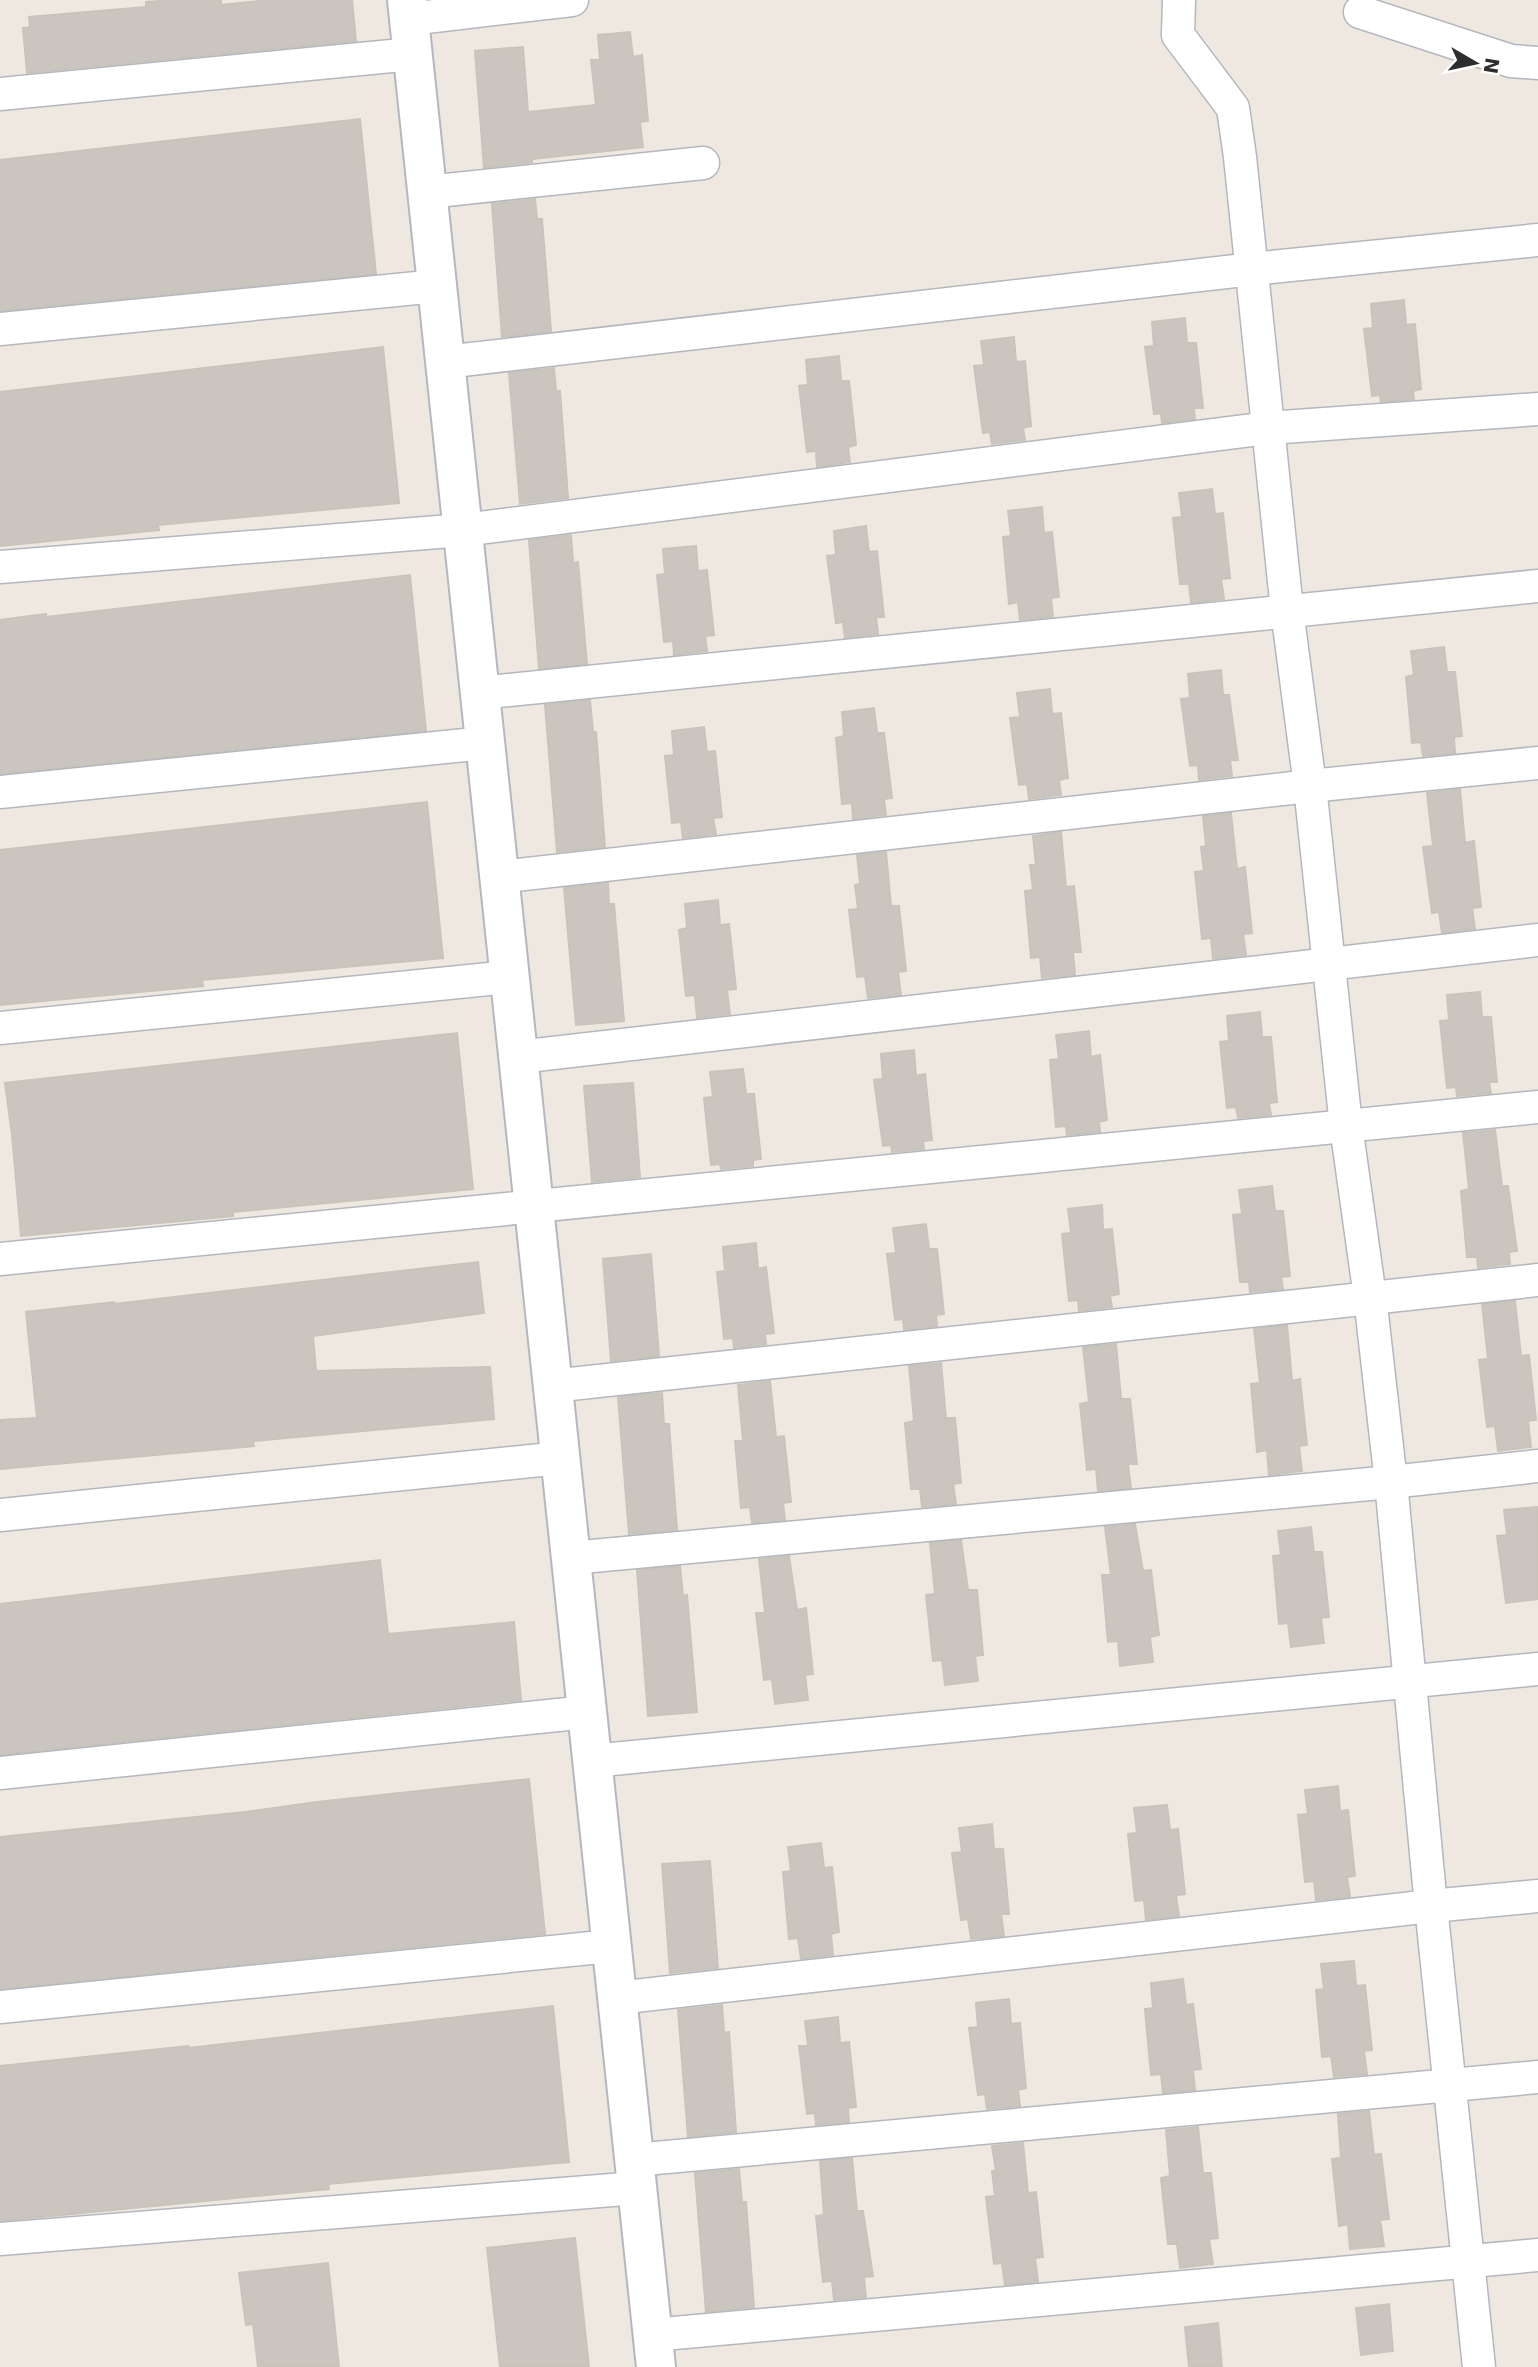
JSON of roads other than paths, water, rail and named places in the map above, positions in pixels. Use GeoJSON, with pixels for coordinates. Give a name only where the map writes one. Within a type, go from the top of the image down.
{"type":"FeatureCollection","features":[{"type":"Feature","properties":{"kind":"street"},"geometry":{"type":"LineString","coordinates":[[0,94],[409,24],[572,0]]}},
{"type":"Feature","properties":{"kind":"street"},"geometry":{"type":"LineString","coordinates":[[1179,0],[1178,35],[1233,108],[1346,1126],[1370,1297],[1391,1482],[1431,1906],[1479,2367]]}},
{"type":"Feature","properties":{"kind":"street"},"geometry":{"type":"LineString","coordinates":[[1360,12],[1511,61],[1538,63]]}},
{"type":"Feature","properties":{"kind":"street"},"geometry":{"type":"LineString","coordinates":[[409,24],[654,2351],[1538,2255]]}},
{"type":"Feature","properties":{"kind":"street"},"geometry":{"type":"LineString","coordinates":[[427,192],[703,163]]}},
{"type":"Feature","properties":{"kind":"street"},"geometry":{"type":"LineString","coordinates":[[445,362],[1252,269],[1538,240]]}},
{"type":"Feature","properties":{"kind":"street"},"geometry":{"type":"LineString","coordinates":[[0,329],[437,286]]}},
{"type":"Feature","properties":{"kind":"street"},"geometry":{"type":"LineString","coordinates":[[0,567],[463,530],[1268,428],[1538,409]]}},
{"type":"Feature","properties":{"kind":"street"},"geometry":{"type":"LineString","coordinates":[[480,693],[1538,586]]}},
{"type":"Feature","properties":{"kind":"street"},"geometry":{"type":"LineString","coordinates":[[0,792],[485,743]]}},
{"type":"Feature","properties":{"kind":"street"},"geometry":{"type":"LineString","coordinates":[[499,877],[1538,763]]}},
{"type":"Feature","properties":{"kind":"street"},"geometry":{"type":"LineString","coordinates":[[518,1057],[1538,940]]}},
{"type":"Feature","properties":{"kind":"street"},"geometry":{"type":"LineString","coordinates":[[0,1028],[509,977]]}},
{"type":"Feature","properties":{"kind":"street"},"geometry":{"type":"LineString","coordinates":[[0,1259],[1538,1107]]}},
{"type":"Feature","properties":{"kind":"street"},"geometry":{"type":"LineString","coordinates":[[552,1386],[1538,1280]]}},
{"type":"Feature","properties":{"kind":"street"},"geometry":{"type":"LineString","coordinates":[[0,1516],[560,1458]]}},
{"type":"Feature","properties":{"kind":"street"},"geometry":{"type":"LineString","coordinates":[[571,1558],[1538,1466]]}},
{"type":"Feature","properties":{"kind":"street"},"geometry":{"type":"LineString","coordinates":[[592,1761],[1538,1669]]}},
{"type":"Feature","properties":{"kind":"street"},"geometry":{"type":"LineString","coordinates":[[0,1773],[587,1712]]}},
{"type":"Feature","properties":{"kind":"street"},"geometry":{"type":"LineString","coordinates":[[617,1998],[1538,1896]]}},
{"type":"Feature","properties":{"kind":"street"},"geometry":{"type":"LineString","coordinates":[[0,2007],[611,1946]]}},
{"type":"Feature","properties":{"kind":"street"},"geometry":{"type":"LineString","coordinates":[[0,2239],[636,2174],[1451,2084],[1538,2077]]}}]}
